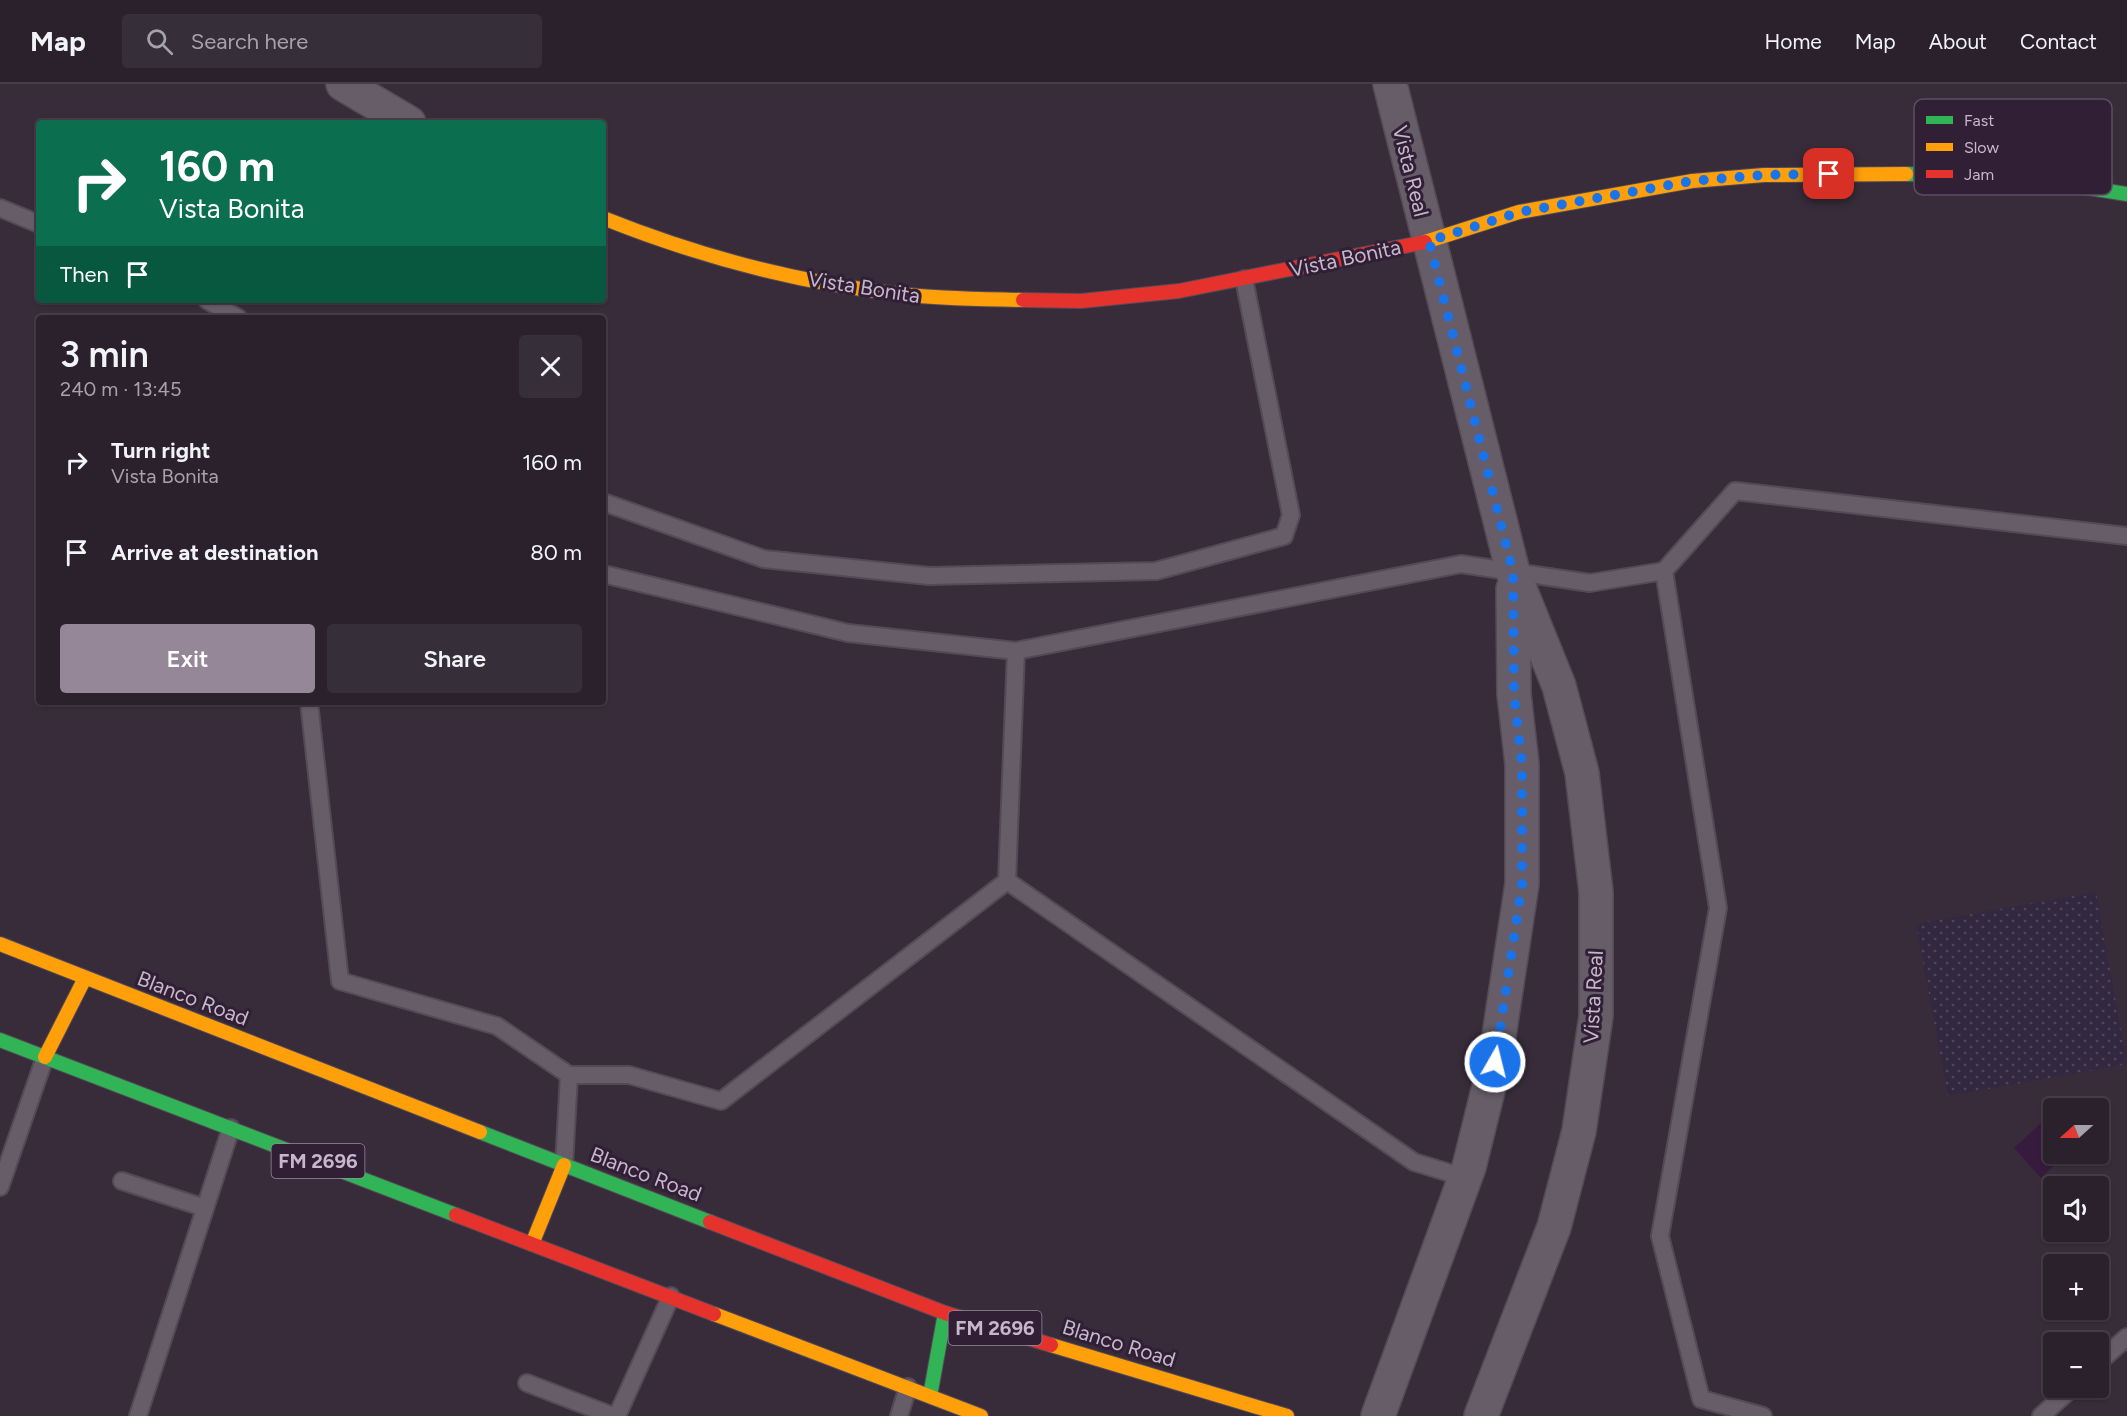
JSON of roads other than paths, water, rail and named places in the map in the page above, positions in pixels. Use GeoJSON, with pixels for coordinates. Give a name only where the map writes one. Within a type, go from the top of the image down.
{"type":"FeatureCollection","features":[{"type":"Feature","properties":{"kind":"main road","name":"Vista Bonita"},"geometry":{"type":"LineString","coordinates":[[606,219],[656,239],[775,273],[898,294],[945,298],[1081,301],[1179,291],[1244,279],[1429,241],[1520,212],[1692,181],[1764,175],[1914,174]]}},
{"type":"Feature","properties":{"kind":"main road","name":"Vista Bonita"},"geometry":{"type":"LineString","coordinates":[[2112,192],[2127,194]]}},
{"type":"Feature","properties":{"kind":"main road","name":"Blanco Road"},"geometry":{"type":"LineString","coordinates":[[0,944],[945,1313],[1287,1416]]}},
{"type":"Feature","properties":{"kind":"main road"},"geometry":{"type":"LineString","coordinates":[[45,1057],[85,978]]}},
{"type":"Feature","properties":{"kind":"main road","name":"FM 2696"},"geometry":{"type":"LineString","coordinates":[[0,1040],[981,1416]]}},
{"type":"Feature","properties":{"kind":"main road"},"geometry":{"type":"LineString","coordinates":[[532,1244],[564,1165]]}},
{"type":"Feature","properties":{"kind":"main road"},"geometry":{"type":"LineString","coordinates":[[930,1396],[945,1313]]}},
{"type":"Feature","properties":{"kind":"street"},"geometry":{"type":"LineString","coordinates":[[343,84],[405,120]]}},
{"type":"Feature","properties":{"kind":"street","name":"Vista Real"},"geometry":{"type":"LineString","coordinates":[[1390,84],[1513,572],[1559,686],[1582,773],[1596,892],[1596,1016],[1579,1131],[1554,1227],[1481,1416]]}},
{"type":"Feature","properties":{"kind":"street","name":"Vista Real"},"geometry":{"type":"LineString","coordinates":[[1378,1416],[1466,1178],[1495,1062],[1522,884],[1522,764],[1514,694],[1513,572]]}},
{"type":"Feature","properties":{"kind":"lane"},"geometry":{"type":"LineString","coordinates":[[0,208],[36,223]]}},
{"type":"Feature","properties":{"kind":"lane"},"geometry":{"type":"LineString","coordinates":[[606,503],[764,559],[929,576],[1156,571],[1284,536],[1291,515],[1244,279]]}},
{"type":"Feature","properties":{"kind":"lane"},"geometry":{"type":"LineString","coordinates":[[212,303],[233,315]]}},
{"type":"Feature","properties":{"kind":"lane"},"geometry":{"type":"LineString","coordinates":[[606,575],[848,633],[1016,651],[1461,564],[1590,583],[1664,571],[1735,491],[2127,536]]}},
{"type":"Feature","properties":{"kind":"lane"},"geometry":{"type":"LineString","coordinates":[[1664,571],[1719,908],[1660,1236],[1701,1399],[1763,1416]]}},
{"type":"Feature","properties":{"kind":"lane"},"geometry":{"type":"LineString","coordinates":[[1007,881],[1016,651]]}},
{"type":"Feature","properties":{"kind":"lane"},"geometry":{"type":"LineString","coordinates":[[309,705],[340,981],[497,1026],[569,1075],[629,1075],[721,1101],[1007,881]]}},
{"type":"Feature","properties":{"kind":"lane"},"geometry":{"type":"LineString","coordinates":[[1007,881],[1414,1162],[1466,1178]]}},
{"type":"Feature","properties":{"kind":"lane"},"geometry":{"type":"LineString","coordinates":[[0,1186],[5,1156],[45,1057]]}},
{"type":"Feature","properties":{"kind":"lane"},"geometry":{"type":"LineString","coordinates":[[564,1165],[569,1075]]}},
{"type":"Feature","properties":{"kind":"lane"},"geometry":{"type":"LineString","coordinates":[[138,1416],[231,1128]]}},
{"type":"Feature","properties":{"kind":"lane"},"geometry":{"type":"LineString","coordinates":[[122,1181],[205,1208]]}},
{"type":"Feature","properties":{"kind":"lane"},"geometry":{"type":"LineString","coordinates":[[527,1383],[615,1416],[671,1296]]}},
{"type":"Feature","properties":{"kind":"lane"},"geometry":{"type":"LineString","coordinates":[[2109,1353],[2127,1336]]}},
{"type":"Feature","properties":{"kind":"lane"},"geometry":{"type":"LineString","coordinates":[[899,1416],[908,1388]]}},
{"type":"Feature","properties":{"kind":"lane"},"geometry":{"type":"LineString","coordinates":[[2041,1416],[2061,1398]]}}]}
